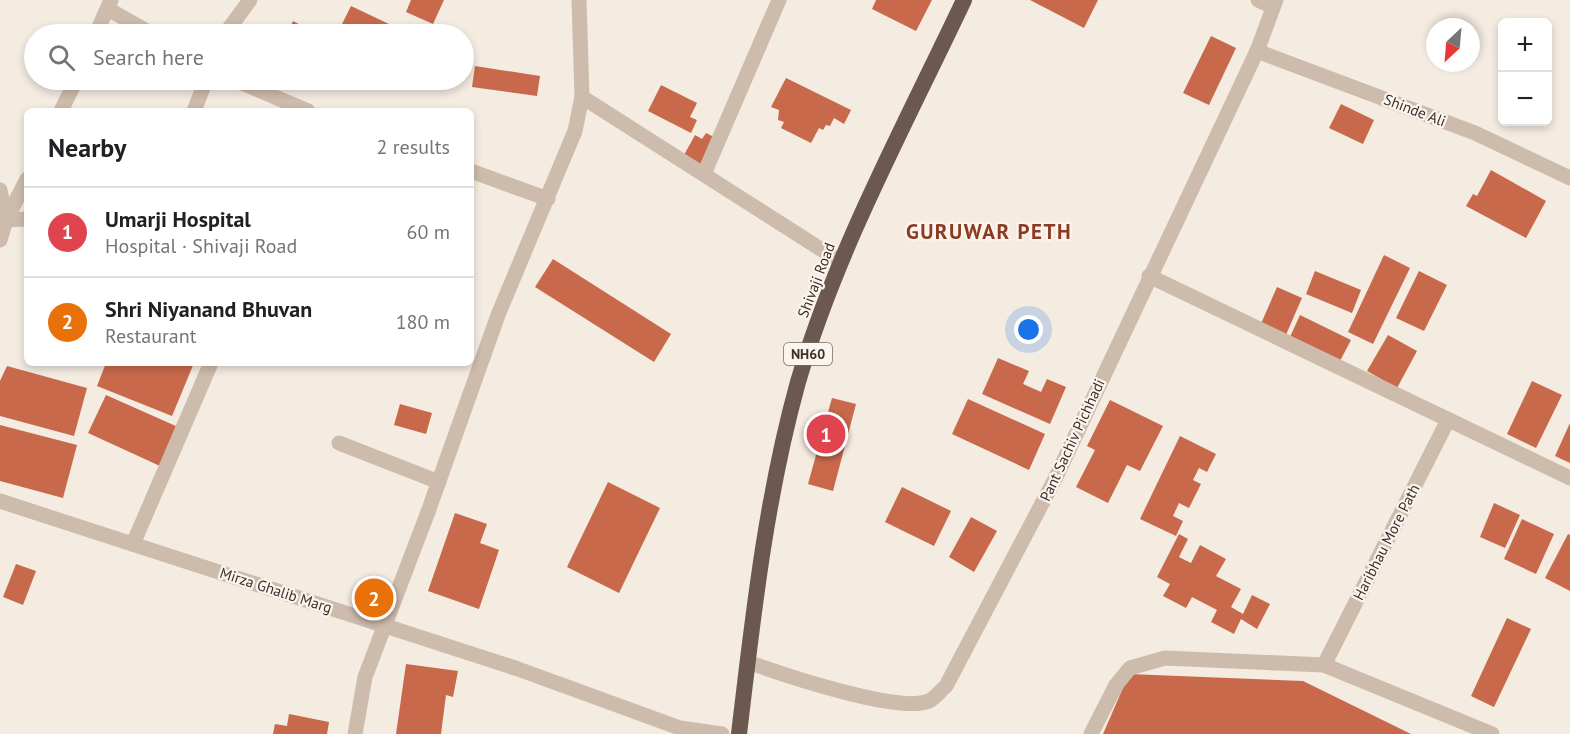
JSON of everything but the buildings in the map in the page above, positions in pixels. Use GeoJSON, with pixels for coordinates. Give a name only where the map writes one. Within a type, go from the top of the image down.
{"type":"FeatureCollection","features":[{"type":"Feature","properties":{"kind":"highway","name":"Shivaji Road"},"geometry":{"type":"LineString","coordinates":[[739,734],[765,524],[799,381],[840,262],[964,0]]}},
{"type":"Feature","properties":{"kind":"street"},"geometry":{"type":"LineString","coordinates":[[232,24],[250,0]]}},
{"type":"Feature","properties":{"kind":"street"},"geometry":{"type":"LineString","coordinates":[[355,734],[366,677],[498,315],[575,131],[582,97],[579,0]]}},
{"type":"Feature","properties":{"kind":"street"},"geometry":{"type":"LineString","coordinates":[[704,174],[780,0]]}},
{"type":"Feature","properties":{"kind":"street"},"geometry":{"type":"LineString","coordinates":[[1258,0],[1274,3]]}},
{"type":"Feature","properties":{"kind":"street","name":"Pant Sachiv Pichhadi"},"geometry":{"type":"LineString","coordinates":[[748,662],[839,691],[899,702],[928,701],[946,686],[1056,477],[1257,51],[1274,3]]}},
{"type":"Feature","properties":{"kind":"street"},"geometry":{"type":"LineString","coordinates":[[101,24],[110,4],[138,24]]}},
{"type":"Feature","properties":{"kind":"street","name":"Shinde Ali"},"geometry":{"type":"LineString","coordinates":[[1257,51],[1475,133],[1570,178]]}},
{"type":"Feature","properties":{"kind":"street"},"geometry":{"type":"LineString","coordinates":[[62,108],[71,90]]}},
{"type":"Feature","properties":{"kind":"street"},"geometry":{"type":"LineString","coordinates":[[195,108],[202,90]]}},
{"type":"Feature","properties":{"kind":"street"},"geometry":{"type":"LineString","coordinates":[[259,90],[301,108]]}},
{"type":"Feature","properties":{"kind":"street"},"geometry":{"type":"LineString","coordinates":[[582,97],[840,262]]}},
{"type":"Feature","properties":{"kind":"street"},"geometry":{"type":"LineString","coordinates":[[474,172],[548,199]]}},
{"type":"Feature","properties":{"kind":"street"},"geometry":{"type":"LineString","coordinates":[[0,240],[6,220],[24,184]]}},
{"type":"Feature","properties":{"kind":"street"},"geometry":{"type":"LineString","coordinates":[[0,190],[6,220]]}},
{"type":"Feature","properties":{"kind":"street"},"geometry":{"type":"LineString","coordinates":[[6,220],[24,219]]}},
{"type":"Feature","properties":{"kind":"street"},"geometry":{"type":"LineString","coordinates":[[1149,276],[1570,478]]}},
{"type":"Feature","properties":{"kind":"street"},"geometry":{"type":"LineString","coordinates":[[133,544],[210,366]]}},
{"type":"Feature","properties":{"kind":"street","name":"Haribhau More Path"},"geometry":{"type":"LineString","coordinates":[[1324,665],[1448,420]]}},
{"type":"Feature","properties":{"kind":"street"},"geometry":{"type":"LineString","coordinates":[[339,443],[439,482]]}},
{"type":"Feature","properties":{"kind":"street","name":"Mirza Ghalib Marg"},"geometry":{"type":"LineString","coordinates":[[0,501],[518,669],[680,728],[722,734]]}},
{"type":"Feature","properties":{"kind":"street"},"geometry":{"type":"LineString","coordinates":[[1091,734],[1116,685],[1130,668],[1165,658],[1324,665],[1492,734]]}},
{"type":"Feature","properties":{"kind":"place","name":"Umarji Hospital"},"geometry":{"type":"Point","coordinates":[826,434]}},
{"type":"Feature","properties":{"kind":"place","name":"Shri Niyanand Bhuvan"},"geometry":{"type":"Point","coordinates":[374,598]}},
{"type":"Feature","properties":{"kind":"district","name":"GURUWAR PETH"},"geometry":{"type":"Point","coordinates":[989,231]}}]}
